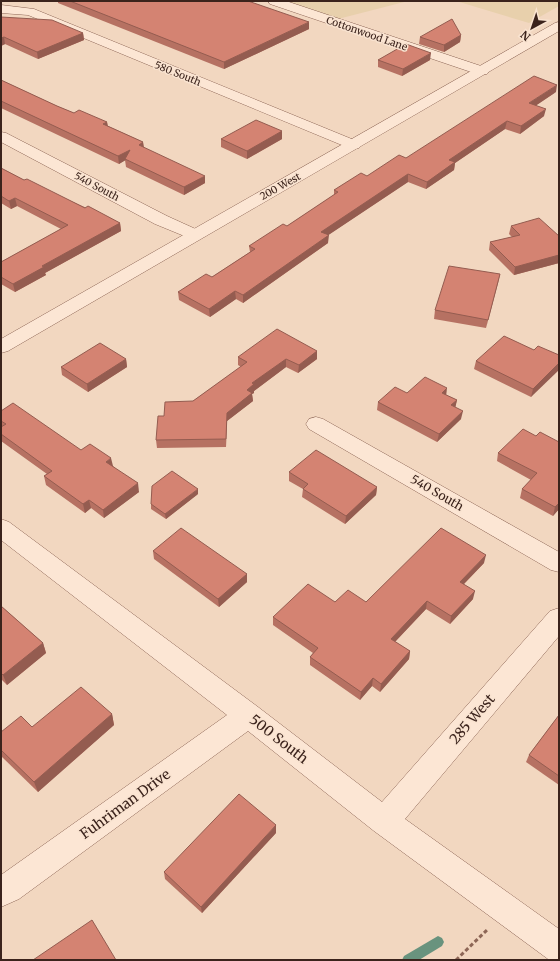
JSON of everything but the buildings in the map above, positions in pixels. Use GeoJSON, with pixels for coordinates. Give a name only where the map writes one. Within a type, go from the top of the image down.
{"type":"FeatureCollection","features":[{"type":"Feature","properties":{"kind":"street","name":"Cottonwood Lane"},"geometry":{"type":"LineString","coordinates":[[274,1],[482,71]]}},
{"type":"Feature","properties":{"kind":"street","name":"580 South"},"geometry":{"type":"LineString","coordinates":[[1,9],[30,12],[354,145]]}},
{"type":"Feature","properties":{"kind":"street","name":"200 West"},"geometry":{"type":"LineString","coordinates":[[1,347],[559,26]]}},
{"type":"Feature","properties":{"kind":"street","name":"540 South"},"geometry":{"type":"LineString","coordinates":[[1,136],[161,220],[194,235]]}},
{"type":"Feature","properties":{"kind":"street","name":"540 South"},"geometry":{"type":"LineString","coordinates":[[316,424],[559,563]]}},
{"type":"Feature","properties":{"kind":"street","name":"500 South"},"geometry":{"type":"LineString","coordinates":[[1,528],[248,715],[384,821],[559,948]]}},
{"type":"Feature","properties":{"kind":"street","name":"285 West"},"geometry":{"type":"LineString","coordinates":[[384,821],[559,618]]}},
{"type":"Feature","properties":{"kind":"street","name":"Fuhriman Drive"},"geometry":{"type":"LineString","coordinates":[[1,892],[15,884],[248,715]]}},
{"type":"Feature","properties":{"kind":"path"},"geometry":{"type":"LineString","coordinates":[[456,960],[508,911]]}},
{"type":"Feature","properties":{"kind":"shaded area"},"geometry":{"type":"Polygon","coordinates":[[[287,1],[408,1],[338,19],[287,1]]]}},
{"type":"Feature","properties":{"kind":"shaded area"},"geometry":{"type":"Polygon","coordinates":[[[456,1],[559,1],[559,6],[529,23],[456,1]]]}},
{"type":"Feature","properties":{"kind":"waterway"},"geometry":{"type":"LineString","coordinates":[[408,960],[438,942]]}}]}
